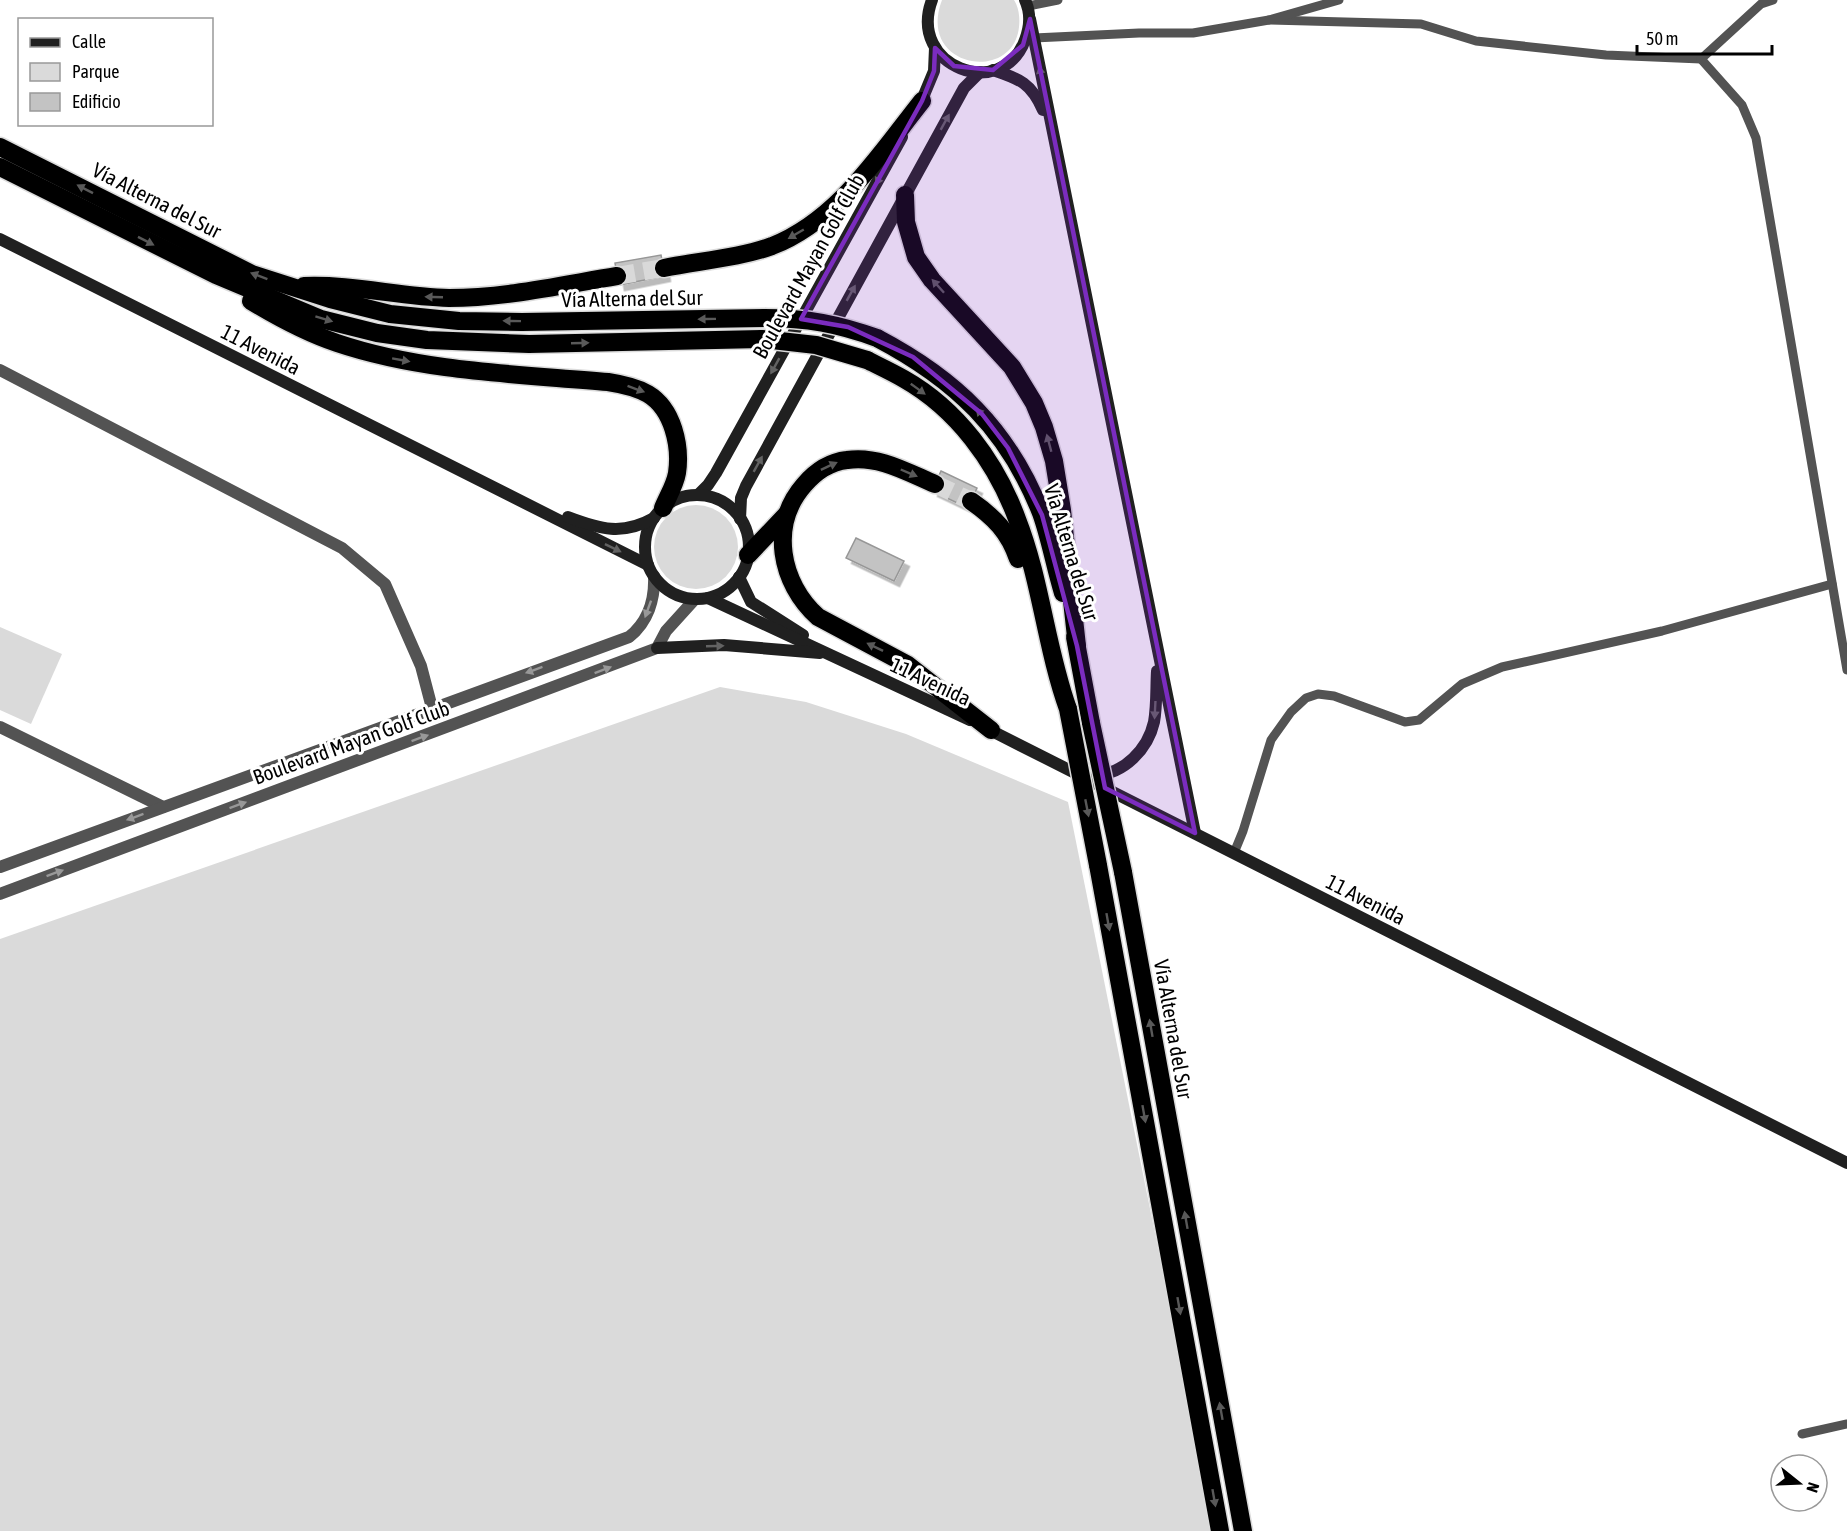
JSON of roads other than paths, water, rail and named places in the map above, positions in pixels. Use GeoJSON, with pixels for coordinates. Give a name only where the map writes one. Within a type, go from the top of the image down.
{"type":"FeatureCollection","features":[{"type":"Feature","properties":{"kind":"highway"},"geometry":{"type":"LineString","coordinates":[[664,268],[762,249],[785,240],[811,224],[849,191],[922,101]]}},
{"type":"Feature","properties":{"kind":"highway","name":"Vía Alterna del Sur"},"geometry":{"type":"LineString","coordinates":[[0,147],[252,274],[330,299],[390,314],[459,321],[765,318],[822,321],[848,327],[877,338],[913,357],[952,386],[982,414],[1008,448],[1042,515],[1077,646],[1123,872],[1243,1531]]}},
{"type":"Feature","properties":{"kind":"highway","name":"Vía Alterna del Sur"},"geometry":{"type":"LineString","coordinates":[[0,167],[216,275],[321,319],[377,333],[427,340],[529,344],[762,339],[816,345],[867,360],[905,379],[935,401],[968,432],[994,469],[1017,519],[1065,702],[1098,865],[1220,1531]]}},
{"type":"Feature","properties":{"kind":"highway"},"geometry":{"type":"LineString","coordinates":[[905,195],[906,222],[916,256],[933,280],[1012,368],[1034,404],[1044,427],[1062,510],[1077,646]]}},
{"type":"Feature","properties":{"kind":"highway"},"geometry":{"type":"LineString","coordinates":[[216,275],[281,319],[336,343],[367,352],[439,366],[608,382],[647,393],[663,409],[678,447],[676,475],[659,512]]}},
{"type":"Feature","properties":{"kind":"highway"},"geometry":{"type":"LineString","coordinates":[[289,287],[332,285],[410,296],[451,298],[510,293],[617,276]]}},
{"type":"Feature","properties":{"kind":"highway"},"geometry":{"type":"LineString","coordinates":[[935,484],[884,462],[860,459],[842,461],[824,467],[812,476],[792,501],[786,515],[782,543],[784,562],[789,578],[807,607],[834,627],[913,668],[991,730]]}},
{"type":"Feature","properties":{"kind":"highway"},"geometry":{"type":"LineString","coordinates":[[971,501],[996,521],[1012,542],[1065,702]]}},
{"type":"Feature","properties":{"kind":"highway"},"geometry":{"type":"LineString","coordinates":[[748,555],[786,515]]}},
{"type":"Feature","properties":{"kind":"main road","name":"Boulevard Mayan Golf Club"},"geometry":{"type":"LineString","coordinates":[[698,495],[716,473],[922,101],[934,71],[935,48],[929,36],[928,22],[932,0]]}},
{"type":"Feature","properties":{"kind":"main road"},"geometry":{"type":"LineString","coordinates":[[1026,3],[1195,833]]}},
{"type":"Feature","properties":{"kind":"main road"},"geometry":{"type":"LineString","coordinates":[[935,48],[943,58],[966,71],[993,70],[1005,65],[1020,51],[1028,33],[1030,20]]}},
{"type":"Feature","properties":{"kind":"main road"},"geometry":{"type":"LineString","coordinates":[[993,70],[1014,77],[1028,85],[1037,96],[1053,130]]}},
{"type":"Feature","properties":{"kind":"main road"},"geometry":{"type":"LineString","coordinates":[[740,519],[741,498],[746,486],[964,88],[980,72]]}},
{"type":"Feature","properties":{"kind":"main road","name":"11 Avenida"},"geometry":{"type":"LineString","coordinates":[[0,239],[651,570]]}},
{"type":"Feature","properties":{"kind":"main road","name":"11 Avenida"},"geometry":{"type":"LineString","coordinates":[[505,494],[602,529],[634,527],[659,512]]}},
{"type":"Feature","properties":{"kind":"main road"},"geometry":{"type":"LineString","coordinates":[[698,495],[722,502],[740,519],[746,530],[748,555],[739,578],[725,590],[702,598],[683,597],[661,586],[651,570],[645,553],[646,540],[659,512],[674,501],[698,495]]}},
{"type":"Feature","properties":{"kind":"main road","name":"11 Avenida"},"geometry":{"type":"LineString","coordinates":[[739,578],[755,606],[866,672]]}},
{"type":"Feature","properties":{"kind":"main road","name":"11 Avenida"},"geometry":{"type":"LineString","coordinates":[[702,598],[829,654],[991,730],[1847,1163]]}},
{"type":"Feature","properties":{"kind":"main road"},"geometry":{"type":"LineString","coordinates":[[657,648],[724,645],[829,654]]}},
{"type":"Feature","properties":{"kind":"main road"},"geometry":{"type":"LineString","coordinates":[[1078,774],[1099,776],[1114,772],[1125,765],[1141,749],[1154,721],[1157,652]]}},
{"type":"Feature","properties":{"kind":"street"},"geometry":{"type":"LineString","coordinates":[[0,370],[342,548],[385,584],[421,666],[432,708]]}},
{"type":"Feature","properties":{"kind":"street","name":"Boulevard Mayan Golf Club"},"geometry":{"type":"LineString","coordinates":[[0,867],[629,637],[639,629],[646,617],[654,587],[651,570]]}},
{"type":"Feature","properties":{"kind":"street"},"geometry":{"type":"LineString","coordinates":[[657,648],[666,631],[702,598]]}},
{"type":"Feature","properties":{"kind":"street","name":"Boulevard Mayan Golf Club"},"geometry":{"type":"LineString","coordinates":[[0,894],[657,648]]}},
{"type":"Feature","properties":{"kind":"street"},"geometry":{"type":"LineString","coordinates":[[0,727],[163,807]]}},
{"type":"Feature","properties":{"kind":"lane"},"geometry":{"type":"LineString","coordinates":[[1026,3],[1058,0]]}},
{"type":"Feature","properties":{"kind":"lane"},"geometry":{"type":"LineString","coordinates":[[1034,38],[1193,33],[1269,20],[1339,0]]}},
{"type":"Feature","properties":{"kind":"lane"},"geometry":{"type":"LineString","coordinates":[[1269,20],[1421,24],[1476,40],[1606,55],[1701,59],[1761,4],[1773,0]]}},
{"type":"Feature","properties":{"kind":"lane"},"geometry":{"type":"LineString","coordinates":[[1701,59],[1742,105],[1756,138],[1847,670]]}},
{"type":"Feature","properties":{"kind":"lane"},"geometry":{"type":"LineString","coordinates":[[1234,853],[1243,831],[1270,740],[1291,712],[1306,699],[1318,694],[1334,696],[1405,722],[1419,720],[1462,684],[1502,667],[1662,631],[1832,584]]}},
{"type":"Feature","properties":{"kind":"lane"},"geometry":{"type":"LineString","coordinates":[[1802,1434],[1847,1424]]}},
{"type":"Feature","properties":{"kind":"tunnel"},"geometry":{"type":"LineString","coordinates":[[617,276],[664,268]]}},
{"type":"Feature","properties":{"kind":"tunnel"},"geometry":{"type":"LineString","coordinates":[[935,484],[971,501]]}}]}
